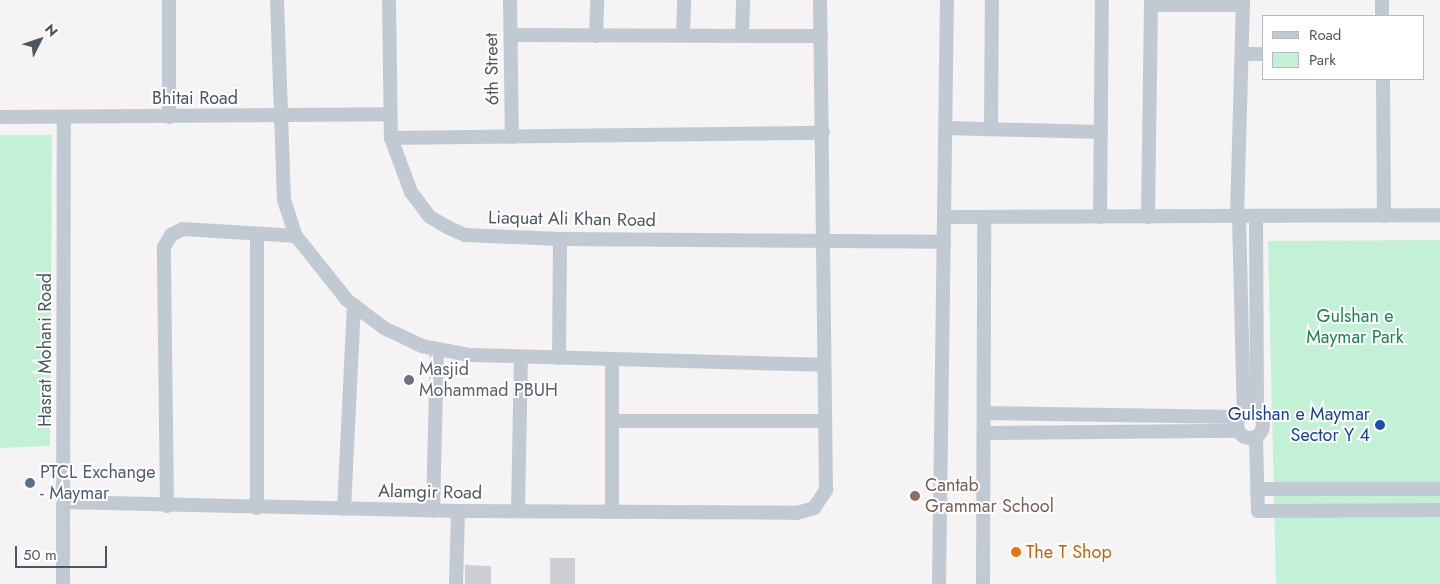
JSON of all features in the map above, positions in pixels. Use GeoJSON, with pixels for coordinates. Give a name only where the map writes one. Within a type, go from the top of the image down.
{"type":"FeatureCollection","features":[{"type":"Feature","properties":{"kind":"street"},"geometry":{"type":"LineString","coordinates":[[169,0],[169,117]]}},
{"type":"Feature","properties":{"kind":"street"},"geometry":{"type":"LineString","coordinates":[[278,0],[279,117],[284,200],[296,236],[354,305],[384,328],[437,349],[470,355],[823,365]]}},
{"type":"Feature","properties":{"kind":"street","name":"Liaquat Ali Khan Road"},"geometry":{"type":"LineString","coordinates":[[389,0],[389,114],[392,138],[411,192],[430,217],[446,227],[466,235],[560,239],[825,239],[944,242]]}},
{"type":"Feature","properties":{"kind":"street","name":"6th Street"},"geometry":{"type":"LineString","coordinates":[[510,0],[512,137]]}},
{"type":"Feature","properties":{"kind":"street"},"geometry":{"type":"LineString","coordinates":[[596,0],[596,36]]}},
{"type":"Feature","properties":{"kind":"street"},"geometry":{"type":"LineString","coordinates":[[684,0],[684,35]]}},
{"type":"Feature","properties":{"kind":"street"},"geometry":{"type":"LineString","coordinates":[[742,35],[743,0]]}},
{"type":"Feature","properties":{"kind":"street"},"geometry":{"type":"LineString","coordinates":[[612,421],[823,421],[825,239],[820,0]]}},
{"type":"Feature","properties":{"kind":"street"},"geometry":{"type":"LineString","coordinates":[[939,584],[944,242],[946,217],[947,0]]}},
{"type":"Feature","properties":{"kind":"street"},"geometry":{"type":"LineString","coordinates":[[991,129],[992,0]]}},
{"type":"Feature","properties":{"kind":"street"},"geometry":{"type":"LineString","coordinates":[[1100,217],[1102,0]]}},
{"type":"Feature","properties":{"kind":"street"},"geometry":{"type":"LineString","coordinates":[[1382,0],[1382,15]]}},
{"type":"Feature","properties":{"kind":"street"},"geometry":{"type":"LineString","coordinates":[[1148,216],[1151,3],[1243,2],[1238,216],[1245,419],[1256,437],[1258,511],[1440,510]]}},
{"type":"Feature","properties":{"kind":"street"},"geometry":{"type":"LineString","coordinates":[[511,35],[821,36]]}},
{"type":"Feature","properties":{"kind":"street"},"geometry":{"type":"LineString","coordinates":[[1243,54],[1262,54]]}},
{"type":"Feature","properties":{"kind":"street"},"geometry":{"type":"LineString","coordinates":[[1383,80],[1384,216]]}},
{"type":"Feature","properties":{"kind":"street","name":"Bhitai Road"},"geometry":{"type":"LineString","coordinates":[[0,117],[279,117],[389,114]]}},
{"type":"Feature","properties":{"kind":"street","name":"Hasrat Mohani Road"},"geometry":{"type":"LineString","coordinates":[[63,584],[64,117]]}},
{"type":"Feature","properties":{"kind":"street"},"geometry":{"type":"LineString","coordinates":[[946,128],[1101,132]]}},
{"type":"Feature","properties":{"kind":"street"},"geometry":{"type":"LineString","coordinates":[[392,138],[823,133]]}},
{"type":"Feature","properties":{"kind":"street"},"geometry":{"type":"LineString","coordinates":[[946,217],[1440,215]]}},
{"type":"Feature","properties":{"kind":"street"},"geometry":{"type":"LineString","coordinates":[[1245,419],[1256,216]]}},
{"type":"Feature","properties":{"kind":"street"},"geometry":{"type":"LineString","coordinates":[[983,584],[984,217]]}},
{"type":"Feature","properties":{"kind":"street"},"geometry":{"type":"LineString","coordinates":[[167,506],[164,248],[170,235],[183,229],[296,236]]}},
{"type":"Feature","properties":{"kind":"street"},"geometry":{"type":"LineString","coordinates":[[257,234],[257,508]]}},
{"type":"Feature","properties":{"kind":"street"},"geometry":{"type":"LineString","coordinates":[[559,358],[560,239]]}},
{"type":"Feature","properties":{"kind":"street"},"geometry":{"type":"LineString","coordinates":[[344,510],[354,305]]}},
{"type":"Feature","properties":{"kind":"street"},"geometry":{"type":"LineString","coordinates":[[433,511],[437,349]]}},
{"type":"Feature","properties":{"kind":"street"},"geometry":{"type":"LineString","coordinates":[[518,512],[521,357]]}},
{"type":"Feature","properties":{"kind":"street"},"geometry":{"type":"LineString","coordinates":[[612,359],[612,512]]}},
{"type":"Feature","properties":{"kind":"street"},"geometry":{"type":"LineString","coordinates":[[984,413],[1245,419],[1263,426],[1256,437]]}},
{"type":"Feature","properties":{"kind":"street"},"geometry":{"type":"LineString","coordinates":[[984,433],[1245,419]]}},
{"type":"Feature","properties":{"kind":"street","name":"Alamgir Road"},"geometry":{"type":"LineString","coordinates":[[63,502],[344,510],[797,513],[814,508],[826,490],[823,421]]}},
{"type":"Feature","properties":{"kind":"street"},"geometry":{"type":"LineString","coordinates":[[1257,489],[1440,489]]}},
{"type":"Feature","properties":{"kind":"street"},"geometry":{"type":"LineString","coordinates":[[456,584],[458,511]]}},
{"type":"Feature","properties":{"kind":"green space"},"geometry":{"type":"Polygon","coordinates":[[[0,135],[52,135],[50,446],[0,448],[0,135]]]}},
{"type":"Feature","properties":{"kind":"green space","name":"Gulshan e Maymar Park"},"geometry":{"type":"Polygon","coordinates":[[[1440,240],[1440,584],[1276,584],[1268,241],[1440,240]]]}},
{"type":"Feature","properties":{"kind":"building"},"geometry":{"type":"Polygon","coordinates":[[[550,558],[575,558],[575,584],[550,584],[550,558]]]}},
{"type":"Feature","properties":{"kind":"building"},"geometry":{"type":"Polygon","coordinates":[[[465,565],[491,566],[491,584],[465,584],[465,565]]]}},
{"type":"Feature","properties":{"kind":"place","name":"Masjid Mohammad PBUH"},"geometry":{"type":"Point","coordinates":[409,380]}},
{"type":"Feature","properties":{"kind":"place","name":"Gulshan e Maymar Sector Y 4"},"geometry":{"type":"Point","coordinates":[1380,425]}},
{"type":"Feature","properties":{"kind":"place","name":"PTCL Exchange - Maymar"},"geometry":{"type":"Point","coordinates":[30,483]}},
{"type":"Feature","properties":{"kind":"place","name":"Cantab Grammar School"},"geometry":{"type":"Point","coordinates":[915,496]}},
{"type":"Feature","properties":{"kind":"place","name":"The T Shop"},"geometry":{"type":"Point","coordinates":[1016,552]}}]}
